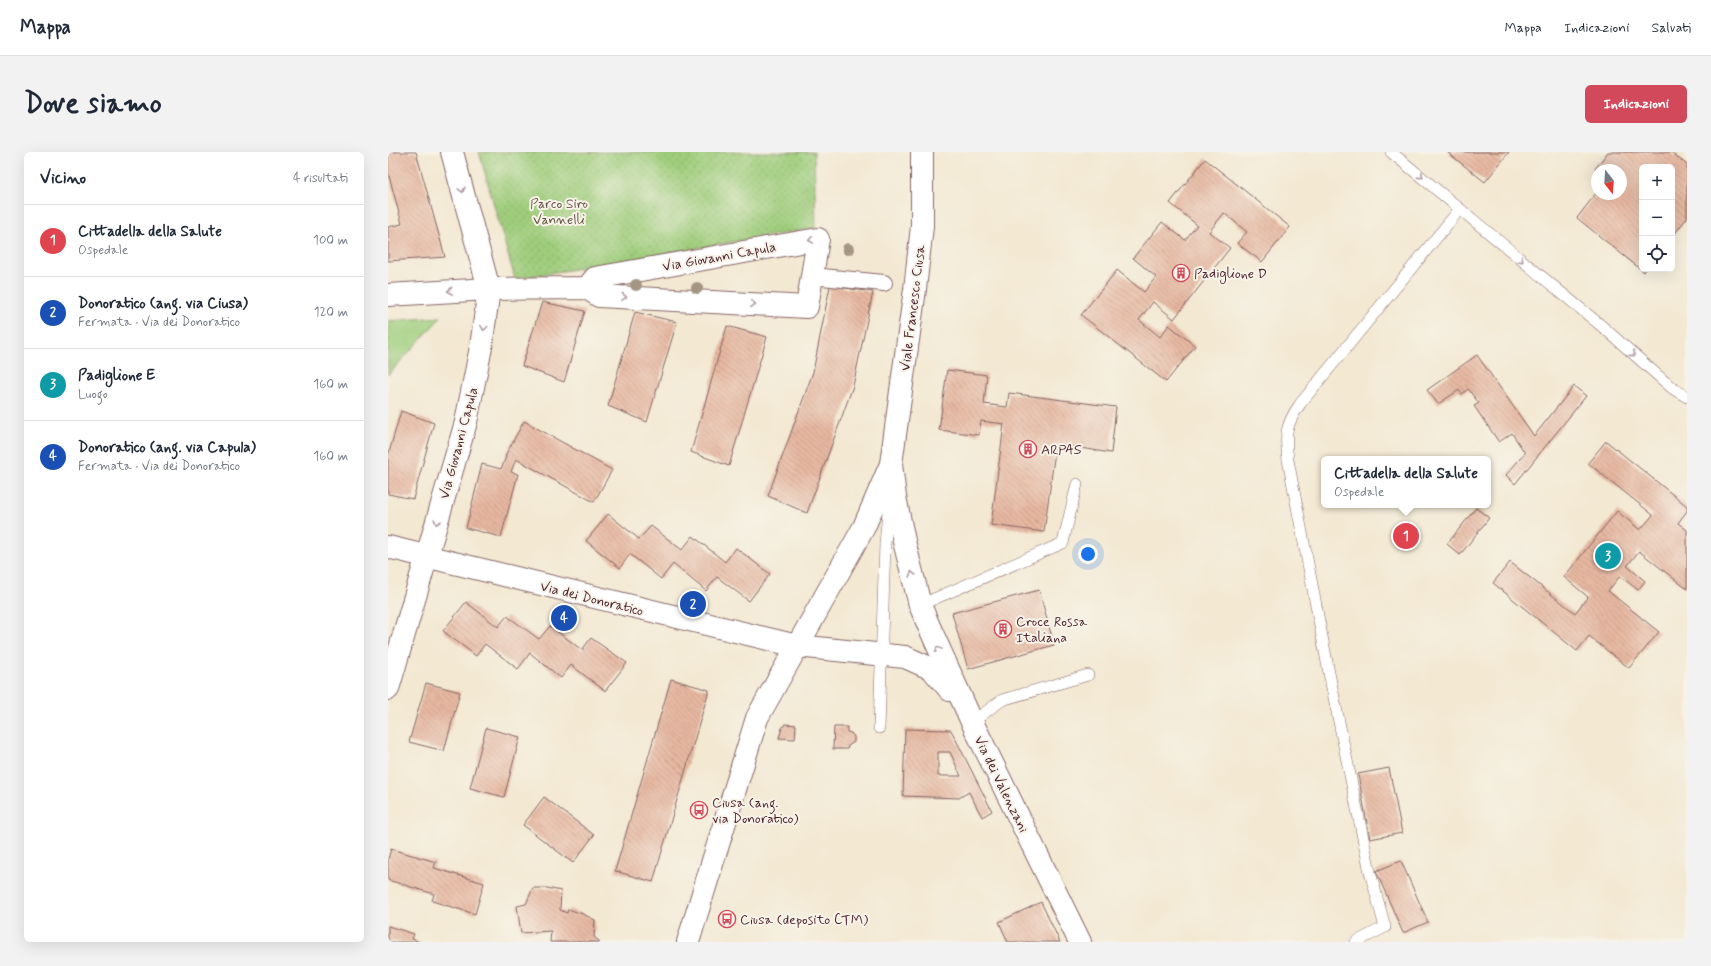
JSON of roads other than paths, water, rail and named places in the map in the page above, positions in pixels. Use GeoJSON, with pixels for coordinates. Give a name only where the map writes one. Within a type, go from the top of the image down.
{"type":"FeatureCollection","features":[{"type":"Feature","properties":{"kind":"street"},"geometry":{"type":"LineString","coordinates":[[388,295],[489,289],[452,152]]}},
{"type":"Feature","properties":{"kind":"street","name":"Viale Francesco Ciusa"},"geometry":{"type":"LineString","coordinates":[[922,152],[920,242],[916,289],[891,464],[895,498],[904,541],[924,615]]}},
{"type":"Feature","properties":{"kind":"street","name":"Via Giovanni Capula"},"geometry":{"type":"LineString","coordinates":[[388,689],[466,422],[481,347],[489,289],[587,288],[599,296],[807,307],[818,239],[595,278],[587,288]]}},
{"type":"Feature","properties":{"kind":"street"},"geometry":{"type":"LineString","coordinates":[[812,276],[884,283]]}},
{"type":"Feature","properties":{"kind":"street","name":"Viale Francesco Ciusa"},"geometry":{"type":"LineString","coordinates":[[688,942],[757,718],[864,527],[891,464]]}},
{"type":"Feature","properties":{"kind":"street","name":"Via dei Donoratico"},"geometry":{"type":"LineString","coordinates":[[388,547],[426,558],[797,646]]}},
{"type":"Feature","properties":{"kind":"street","name":"Via dei Valenzani"},"geometry":{"type":"LineString","coordinates":[[924,615],[972,722],[1080,942]]}},
{"type":"Feature","properties":{"kind":"street"},"geometry":{"type":"LineString","coordinates":[[797,646],[905,657],[932,669],[949,688],[972,722]]}},
{"type":"Feature","properties":{"kind":"lane"},"geometry":{"type":"LineString","coordinates":[[1390,152],[1598,323],[1672,388],[1687,397]]}},
{"type":"Feature","properties":{"kind":"lane"},"geometry":{"type":"LineString","coordinates":[[1356,942],[1385,927],[1370,872],[1329,676],[1288,460],[1287,430],[1290,419],[1300,404],[1460,210]]}},
{"type":"Feature","properties":{"kind":"lane"},"geometry":{"type":"LineString","coordinates":[[879,728],[885,544],[891,464]]}},
{"type":"Feature","properties":{"kind":"lane"},"geometry":{"type":"LineString","coordinates":[[924,615],[1063,543],[1077,484]]}},
{"type":"Feature","properties":{"kind":"lane"},"geometry":{"type":"LineString","coordinates":[[972,722],[1002,700],[1088,675]]}},
{"type":"Feature","properties":{"kind":"place","name":"Padiglione D"},"geometry":{"type":"Point","coordinates":[1181,273]}},
{"type":"Feature","properties":{"kind":"place","name":"ARPAS"},"geometry":{"type":"Point","coordinates":[1028,449]}},
{"type":"Feature","properties":{"kind":"place","name":"Cittadella della Salute"},"geometry":{"type":"Point","coordinates":[1406,536]}},
{"type":"Feature","properties":{"kind":"place","name":"Padiglione E"},"geometry":{"type":"Point","coordinates":[1608,556]}},
{"type":"Feature","properties":{"kind":"place","name":"Donoratico (ang. via Ciusa)"},"geometry":{"type":"Point","coordinates":[693,604]}},
{"type":"Feature","properties":{"kind":"place","name":"Donoratico (ang. via Capula)"},"geometry":{"type":"Point","coordinates":[564,618]}},
{"type":"Feature","properties":{"kind":"place","name":"Croce Rossa Italiana"},"geometry":{"type":"Point","coordinates":[1003,629]}},
{"type":"Feature","properties":{"kind":"place","name":"Ciusa (ang. via Donoratico)"},"geometry":{"type":"Point","coordinates":[699,810]}},
{"type":"Feature","properties":{"kind":"place","name":"Ciusa (deposito CTM)"},"geometry":{"type":"Point","coordinates":[727,919]}},
{"type":"Feature","properties":{"kind":"park label","name":"Parco Siro Vannelli"},"geometry":{"type":"Point","coordinates":[559,212]}}]}
